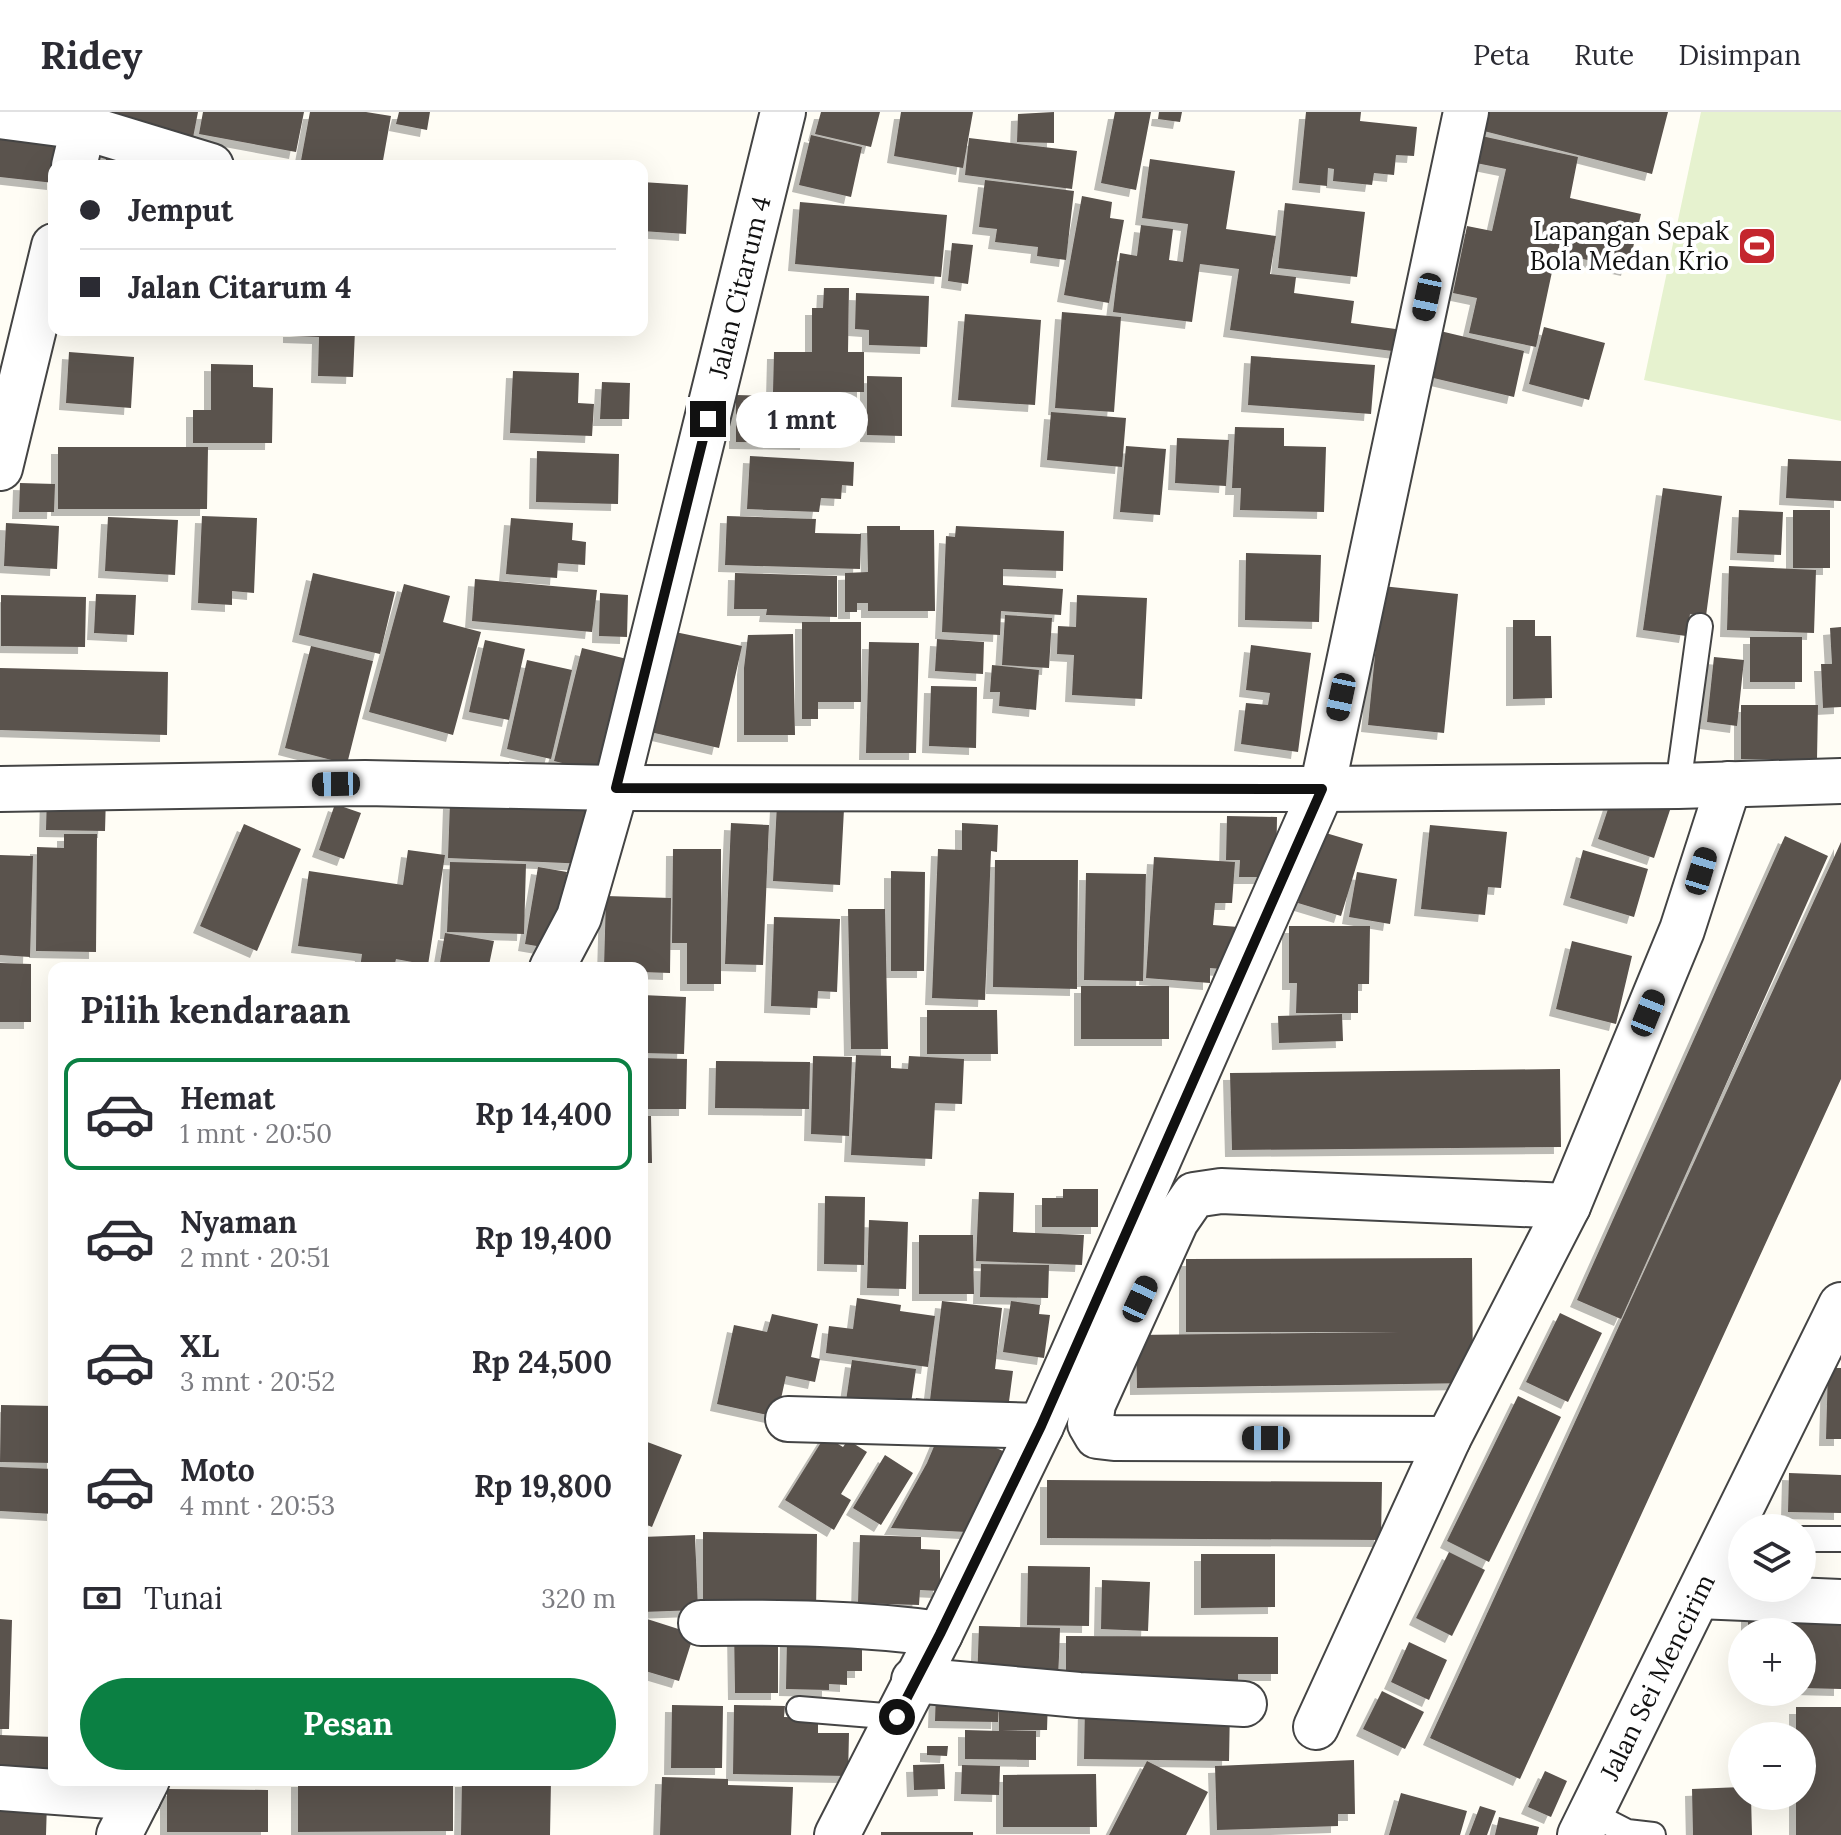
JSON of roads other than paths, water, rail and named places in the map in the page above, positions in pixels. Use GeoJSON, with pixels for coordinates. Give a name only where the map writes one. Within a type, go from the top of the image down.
{"type":"FeatureCollection","features":[{"type":"Feature","properties":{"kind":"street","name":"Jalan Citarum 4"},"geometry":{"type":"LineString","coordinates":[[555,962],[579,917],[616,788],[783,112]]}},
{"type":"Feature","properties":{"kind":"street"},"geometry":{"type":"LineString","coordinates":[[837,1835],[940,1634],[1041,1426],[1322,789],[1466,112]]}},
{"type":"Feature","properties":{"kind":"street"},"geometry":{"type":"LineString","coordinates":[[0,116],[186,160]]}},
{"type":"Feature","properties":{"kind":"street"},"geometry":{"type":"LineString","coordinates":[[0,468],[48,271]]}},
{"type":"Feature","properties":{"kind":"street"},"geometry":{"type":"LineString","coordinates":[[0,789],[365,783],[616,788],[1322,789],[1678,786],[1841,781]]}},
{"type":"Feature","properties":{"kind":"street"},"geometry":{"type":"LineString","coordinates":[[1316,1727],[1448,1439],[1568,1206],[1682,930],[1729,784]]}},
{"type":"Feature","properties":{"kind":"street"},"geometry":{"type":"LineString","coordinates":[[1448,1439],[1114,1438],[1097,1436],[1090,1424],[1093,1404],[1176,1221],[1194,1195],[1221,1191],[1568,1206]]}},
{"type":"Feature","properties":{"kind":"street","name":"Jalan Sei Mencirim"},"geometry":{"type":"LineString","coordinates":[[1746,1514],[1841,1305]]}},
{"type":"Feature","properties":{"kind":"street"},"geometry":{"type":"LineString","coordinates":[[788,1419],[1041,1426]]}},
{"type":"Feature","properties":{"kind":"street","name":"Jalan Sei Mencirim"},"geometry":{"type":"LineString","coordinates":[[1585,1824],[1698,1596],[1728,1550]]}},
{"type":"Feature","properties":{"kind":"street"},"geometry":{"type":"LineString","coordinates":[[1698,1596],[1841,1602]]}},
{"type":"Feature","properties":{"kind":"street"},"geometry":{"type":"LineString","coordinates":[[701,1623],[813,1622],[884,1626],[940,1634]]}},
{"type":"Feature","properties":{"kind":"street"},"geometry":{"type":"LineString","coordinates":[[905,1698],[1079,1695],[1244,1704]]}},
{"type":"Feature","properties":{"kind":"street"},"geometry":{"type":"LineString","coordinates":[[0,1788],[135,1804]]}},
{"type":"Feature","properties":{"kind":"lane"},"geometry":{"type":"LineString","coordinates":[[1678,786],[1700,626]]}},
{"type":"Feature","properties":{"kind":"lane"},"geometry":{"type":"LineString","coordinates":[[1816,1539],[1841,1539]]}},
{"type":"Feature","properties":{"kind":"lane"},"geometry":{"type":"LineString","coordinates":[[799,1709],[905,1698]]}},
{"type":"Feature","properties":{"kind":"lane"},"geometry":{"type":"LineString","coordinates":[[1585,1824],[1653,1835]]}},
{"type":"Feature","properties":{"kind":"place","name":"Lapangan Sepak Bola Medan Krio"},"geometry":{"type":"Point","coordinates":[1757,246]}}]}
